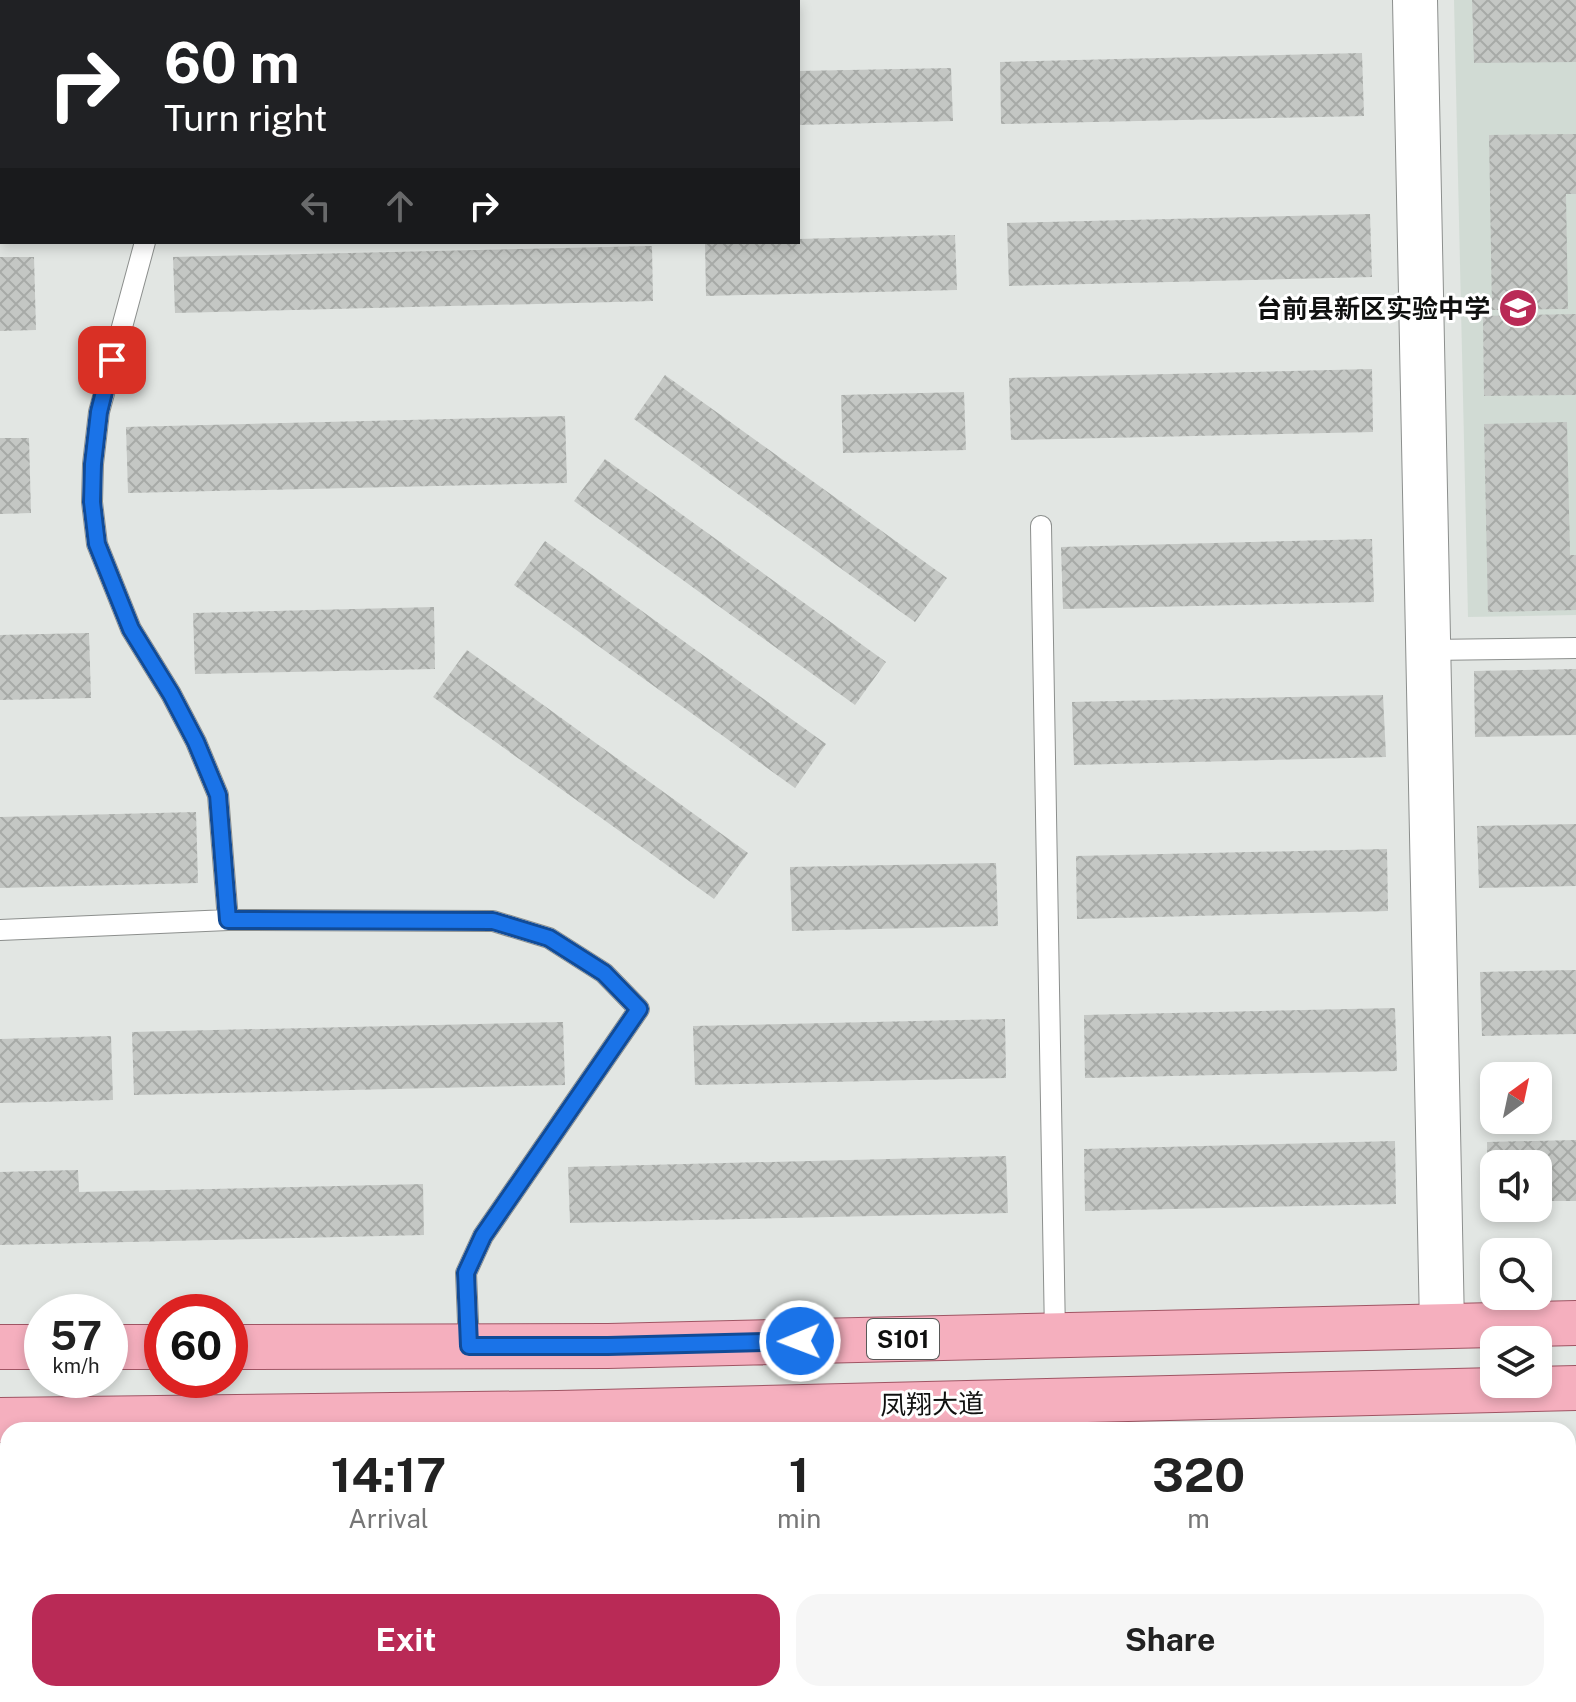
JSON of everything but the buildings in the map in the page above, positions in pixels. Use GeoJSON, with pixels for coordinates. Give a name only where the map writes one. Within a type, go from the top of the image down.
{"type":"FeatureCollection","features":[{"type":"Feature","properties":{"kind":"main road","name":"S101"},"geometry":{"type":"LineString","coordinates":[[248,1347],[608,1346],[1576,1323]]}},
{"type":"Feature","properties":{"kind":"main road"},"geometry":{"type":"LineString","coordinates":[[0,1347],[24,1347]]}},
{"type":"Feature","properties":{"kind":"main road","name":"凤翔大道"},"geometry":{"type":"LineString","coordinates":[[0,1420],[408,1422],[558,1413],[1576,1388]]}},
{"type":"Feature","properties":{"kind":"street"},"geometry":{"type":"LineString","coordinates":[[1415,0],[1442,1326]]}},
{"type":"Feature","properties":{"kind":"lane"},"geometry":{"type":"LineString","coordinates":[[144,244],[99,412],[92,477],[97,544],[131,629],[171,694],[196,742],[218,795],[228,920]]}},
{"type":"Feature","properties":{"kind":"lane"},"geometry":{"type":"LineString","coordinates":[[1041,526],[1055,1335]]}},
{"type":"Feature","properties":{"kind":"lane"},"geometry":{"type":"LineString","coordinates":[[1428,650],[1576,648]]}},
{"type":"Feature","properties":{"kind":"lane"},"geometry":{"type":"LineString","coordinates":[[0,930],[228,920],[493,921],[549,938],[604,973],[639,1009],[483,1236],[466,1273],[469,1346]]}},
{"type":"Feature","properties":{"kind":"shaded area","name":"台前县新区实验中学"},"geometry":{"type":"Polygon","coordinates":[[[1454,0],[1576,0],[1576,615],[1468,617],[1454,0]]]}},
{"type":"Feature","properties":{"kind":"place","name":"台前县新区实验中学"},"geometry":{"type":"Point","coordinates":[1518,308]}},
{"type":"Feature","properties":{"kind":"route"},"geometry":{"type":"LineString","coordinates":[[112,360],[99,412],[93,464],[92,502],[97,544],[131,629],[171,694],[196,742],[218,795],[228,920],[493,921],[549,938],[604,973],[639,1009],[483,1236],[466,1273],[469,1346],[800,1341]]}}]}
